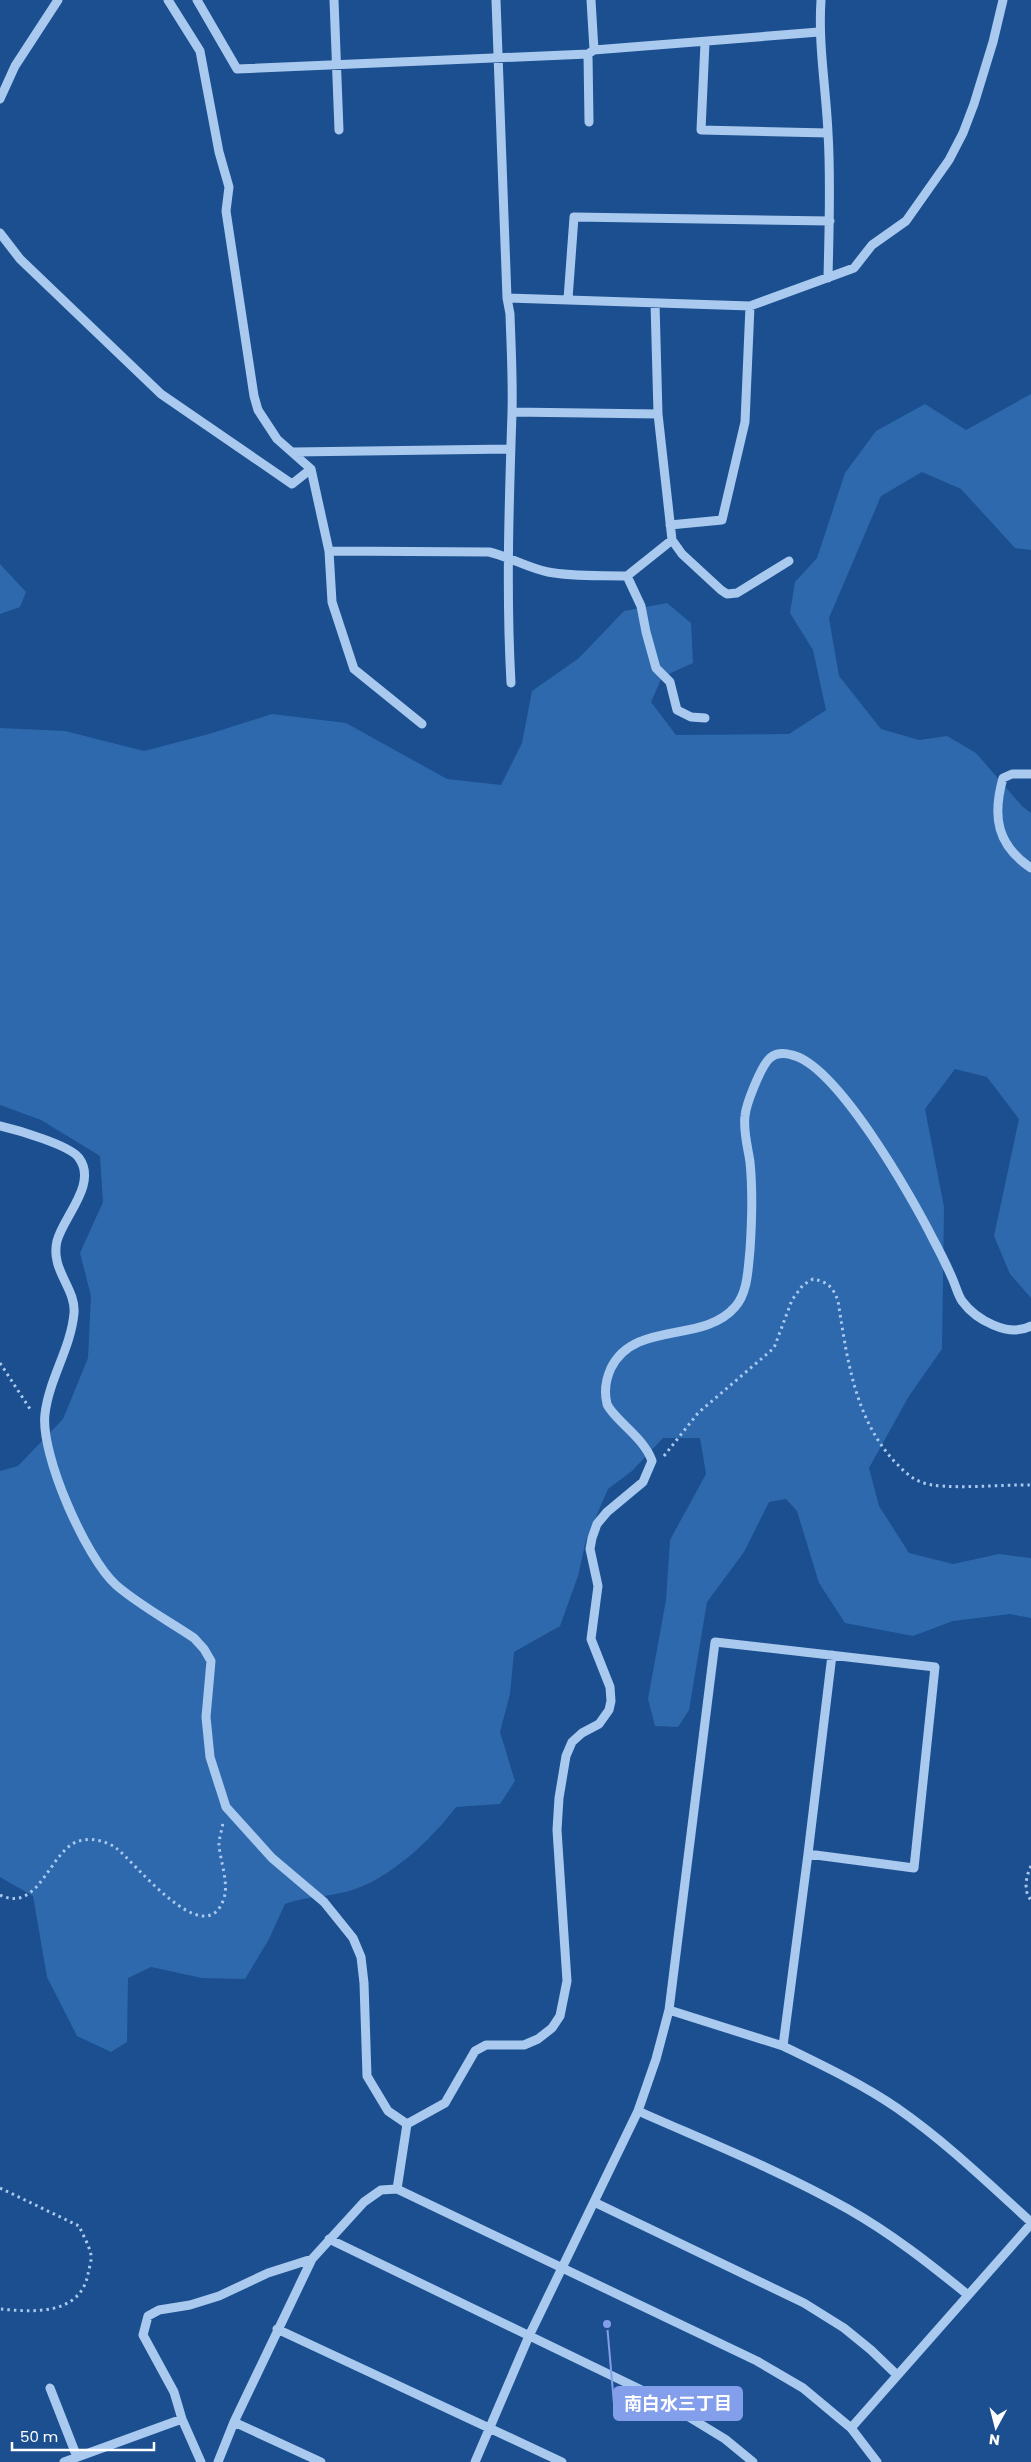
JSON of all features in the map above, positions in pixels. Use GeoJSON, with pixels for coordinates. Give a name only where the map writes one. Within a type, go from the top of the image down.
{"type":"FeatureCollection","features":[{"type":"Feature","properties":{"kind":"street"},"geometry":{"type":"LineString","coordinates":[[0,99],[15,66],[58,0]]}},
{"type":"Feature","properties":{"kind":"street"},"geometry":{"type":"LineString","coordinates":[[168,0],[200,51],[219,152],[229,186],[226,211],[254,396],[258,410],[277,439],[311,469],[328,551],[332,602],[354,669],[422,724]]}},
{"type":"Feature","properties":{"kind":"street"},"geometry":{"type":"LineString","coordinates":[[197,0],[237,69],[498,59],[819,32]]}},
{"type":"Feature","properties":{"kind":"street"},"geometry":{"type":"LineString","coordinates":[[334,0],[339,130]]}},
{"type":"Feature","properties":{"kind":"street"},"geometry":{"type":"LineString","coordinates":[[496,0],[510,314],[512,412],[510,449],[509,642],[511,684]]}},
{"type":"Feature","properties":{"kind":"street"},"geometry":{"type":"LineString","coordinates":[[589,122],[591,0]]}},
{"type":"Feature","properties":{"kind":"street"},"geometry":{"type":"LineString","coordinates":[[821,0],[819,32],[828,133],[830,221],[828,278]]}},
{"type":"Feature","properties":{"kind":"street"},"geometry":{"type":"LineString","coordinates":[[508,298],[750,306],[854,268],[872,245],[906,221],[949,160],[963,133],[974,104],[994,42],[1003,0]]}},
{"type":"Feature","properties":{"kind":"street"},"geometry":{"type":"LineString","coordinates":[[705,43],[701,130],[828,133]]}},
{"type":"Feature","properties":{"kind":"street"},"geometry":{"type":"LineString","coordinates":[[568,299],[574,217],[830,221]]}},
{"type":"Feature","properties":{"kind":"street"},"geometry":{"type":"LineString","coordinates":[[0,232],[20,260],[161,394],[292,484],[311,469]]}},
{"type":"Feature","properties":{"kind":"street"},"geometry":{"type":"LineString","coordinates":[[655,303],[658,414],[672,540],[682,554],[727,594],[737,593],[789,561]]}},
{"type":"Feature","properties":{"kind":"street"},"geometry":{"type":"LineString","coordinates":[[670,525],[722,520],[745,422],[750,306]]}},
{"type":"Feature","properties":{"kind":"street"},"geometry":{"type":"LineString","coordinates":[[512,412],[658,414]]}},
{"type":"Feature","properties":{"kind":"street"},"geometry":{"type":"LineString","coordinates":[[294,452],[510,449]]}},
{"type":"Feature","properties":{"kind":"street"},"geometry":{"type":"LineString","coordinates":[[328,551],[489,552],[510,557],[530,568],[551,573],[627,576],[672,540]]}},
{"type":"Feature","properties":{"kind":"street"},"geometry":{"type":"LineString","coordinates":[[627,576],[641,606],[656,668],[670,682],[677,710],[691,717],[705,718]]}},
{"type":"Feature","properties":{"kind":"street"},"geometry":{"type":"LineString","coordinates":[[1031,774],[1012,774],[1003,778],[997,804],[1002,839],[1016,858],[1031,868]]}},
{"type":"Feature","properties":{"kind":"street"},"geometry":{"type":"LineString","coordinates":[[407,2124],[445,2103],[475,2051],[486,2045],[524,2045],[552,2028],[560,2016],[567,1981],[557,1830],[566,1756],[572,1742],[582,1733],[599,1724],[609,1710],[611,1701],[610,1687],[591,1639],[598,1586],[590,1549],[597,1524],[607,1512],[644,1482],[652,1461],[634,1433],[608,1406],[605,1390],[608,1374],[623,1351],[637,1341],[707,1324],[725,1316],[737,1306],[748,1275],[753,1210],[744,1119],[748,1098],[769,1059],[778,1054],[792,1055],[807,1060],[822,1073],[855,1112],[890,1161],[922,1217],[962,1301],[979,1318],[995,1326],[1010,1329],[1031,1326]]}},
{"type":"Feature","properties":{"kind":"street"},"geometry":{"type":"LineString","coordinates":[[0,1126],[63,1145],[80,1158],[84,1171],[84,1188],[63,1223],[56,1242],[56,1263],[71,1296],[74,1312],[68,1339],[48,1398],[45,1417],[45,1429],[64,1497],[99,1567],[117,1586],[194,1638],[204,1649],[211,1661],[206,1717],[208,1741],[210,1757],[226,1807],[272,1858],[324,1902],[354,1938],[361,1957],[364,1983],[367,2076],[388,2111],[407,2124]]}},
{"type":"Feature","properties":{"kind":"street"},"geometry":{"type":"LineString","coordinates":[[475,2462],[529,2336],[638,2111],[656,2059],[669,2010],[715,1642],[935,1667],[914,1868],[808,1854]]}},
{"type":"Feature","properties":{"kind":"street"},"geometry":{"type":"LineString","coordinates":[[783,2046],[832,1655]]}},
{"type":"Feature","properties":{"kind":"street"},"geometry":{"type":"LineString","coordinates":[[669,2010],[783,2046],[838,2072],[896,2107],[968,2164],[1031,2223],[851,2428]]}},
{"type":"Feature","properties":{"kind":"street"},"geometry":{"type":"LineString","coordinates":[[638,2111],[773,2172],[848,2209],[905,2245],[968,2296]]}},
{"type":"Feature","properties":{"kind":"street"},"geometry":{"type":"LineString","coordinates":[[397,2189],[407,2124]]}},
{"type":"Feature","properties":{"kind":"street"},"geometry":{"type":"LineString","coordinates":[[218,2462],[234,2422],[277,2329],[312,2259],[364,2202],[381,2190],[397,2189],[757,2361],[803,2388],[851,2428],[876,2462]]}},
{"type":"Feature","properties":{"kind":"street"},"geometry":{"type":"LineString","coordinates":[[594,2202],[804,2303],[844,2328],[897,2375]]}},
{"type":"Feature","properties":{"kind":"street"},"geometry":{"type":"LineString","coordinates":[[329,2239],[656,2397],[725,2439],[753,2462]]}},
{"type":"Feature","properties":{"kind":"street"},"geometry":{"type":"LineString","coordinates":[[201,2462],[182,2419],[174,2392],[143,2335],[148,2316],[159,2310],[190,2306],[219,2296],[268,2273],[312,2259]]}},
{"type":"Feature","properties":{"kind":"street"},"geometry":{"type":"LineString","coordinates":[[277,2329],[562,2462]]}},
{"type":"Feature","properties":{"kind":"street"},"geometry":{"type":"LineString","coordinates":[[50,2388],[77,2457]]}},
{"type":"Feature","properties":{"kind":"street"},"geometry":{"type":"LineString","coordinates":[[64,2462],[182,2419]]}},
{"type":"Feature","properties":{"kind":"street"},"geometry":{"type":"LineString","coordinates":[[234,2422],[321,2462]]}},
{"type":"Feature","properties":{"kind":"path"},"geometry":{"type":"LineString","coordinates":[[652,1461],[669,1452],[698,1413],[714,1397],[774,1348],[792,1300],[802,1285],[813,1279],[824,1281],[833,1288],[838,1301],[854,1386],[864,1413],[873,1432],[905,1472],[921,1482],[943,1486],[1031,1485]]}},
{"type":"Feature","properties":{"kind":"path"},"geometry":{"type":"LineString","coordinates":[[0,1363],[33,1413],[45,1417]]}},
{"type":"Feature","properties":{"kind":"path"},"geometry":{"type":"LineString","coordinates":[[0,1896],[5,1898],[24,1896],[40,1885],[58,1856],[76,1840],[93,1839],[116,1847],[164,1896],[193,1913],[207,1915],[218,1909],[224,1896],[219,1842],[226,1807]]}},
{"type":"Feature","properties":{"kind":"path"},"geometry":{"type":"LineString","coordinates":[[1031,1866],[1026,1884],[1028,1896],[1031,1900]]}},
{"type":"Feature","properties":{"kind":"path"},"geometry":{"type":"LineString","coordinates":[[0,2188],[79,2226],[92,2256],[87,2280],[76,2297],[55,2309],[38,2312],[0,2309]]}},
{"type":"Feature","properties":{"kind":"shaded area"},"geometry":{"type":"Polygon","coordinates":[[[1031,394],[1031,550],[1015,548],[961,489],[922,472],[881,496],[829,618],[839,676],[881,729],[919,740],[947,736],[976,753],[1022,806],[1031,813],[1031,1298],[1010,1274],[994,1236],[1019,1119],[987,1077],[955,1069],[925,1109],[944,1207],[942,1349],[909,1396],[869,1468],[879,1506],[909,1553],[953,1564],[999,1554],[1031,1558],[1031,1618],[1010,1614],[953,1621],[913,1636],[845,1623],[819,1583],[797,1511],[786,1499],[769,1502],[744,1552],[707,1602],[689,1710],[678,1727],[655,1726],[648,1699],[666,1600],[670,1540],[706,1474],[700,1438],[663,1438],[632,1471],[608,1489],[586,1540],[578,1576],[560,1626],[514,1652],[510,1694],[500,1732],[515,1781],[500,1804],[456,1807],[422,1845],[394,1868],[364,1886],[341,1893],[301,1899],[285,1904],[269,1939],[245,1979],[202,1978],[151,1967],[128,1978],[127,2042],[111,2052],[77,2036],[47,1977],[33,1896],[0,1877],[0,1471],[18,1466],[63,1419],[88,1358],[91,1296],[80,1253],[103,1202],[100,1156],[41,1120],[0,1105],[0,728],[65,731],[144,751],[209,734],[272,714],[346,723],[447,779],[501,785],[522,743],[532,691],[579,658],[624,611],[667,603],[691,623],[693,663],[662,677],[651,702],[676,735],[789,734],[826,710],[813,650],[790,613],[795,582],[817,558],[845,473],[876,431],[925,404],[966,430],[1031,394]]]}},
{"type":"Feature","properties":{"kind":"shaded area"},"geometry":{"type":"Polygon","coordinates":[[[0,564],[26,592],[20,607],[0,614],[0,564]]]}},
{"type":"Feature","properties":{"kind":"place","name":"南白水三丁目"},"geometry":{"type":"Point","coordinates":[607,2324]}}]}
